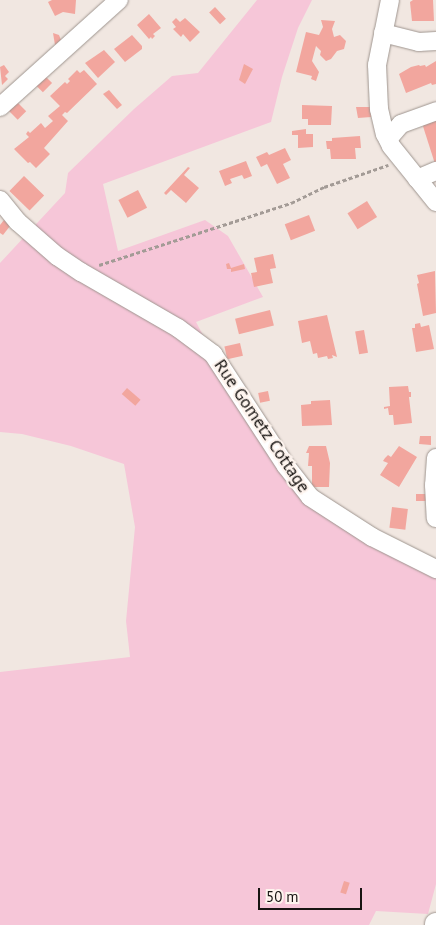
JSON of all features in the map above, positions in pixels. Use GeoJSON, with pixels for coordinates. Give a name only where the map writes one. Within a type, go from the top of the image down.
{"type":"FeatureCollection","features":[{"type":"Feature","properties":{"kind":"street"},"geometry":{"type":"LineString","coordinates":[[0,107],[119,0]]}},
{"type":"Feature","properties":{"kind":"street"},"geometry":{"type":"LineString","coordinates":[[390,0],[376,81],[379,109],[388,139],[401,160],[436,202]]}},
{"type":"Feature","properties":{"kind":"street"},"geometry":{"type":"LineString","coordinates":[[383,32],[419,42],[436,41]]}},
{"type":"Feature","properties":{"kind":"street"},"geometry":{"type":"LineString","coordinates":[[388,139],[401,124],[436,111]]}},
{"type":"Feature","properties":{"kind":"street"},"geometry":{"type":"LineString","coordinates":[[417,179],[436,171]]}},
{"type":"Feature","properties":{"kind":"street","name":"Rue Gometz Cottage"},"geometry":{"type":"LineString","coordinates":[[0,200],[18,222],[57,256],[80,272],[178,328],[213,354],[286,466],[310,497],[372,537],[436,569]]}},
{"type":"Feature","properties":{"kind":"street"},"geometry":{"type":"LineString","coordinates":[[436,458],[434,485],[436,518]]}},
{"type":"Feature","properties":{"kind":"path"},"geometry":{"type":"LineString","coordinates":[[80,272],[291,203],[324,187],[401,160]]}},
{"type":"Feature","properties":{"kind":"shaded area"},"geometry":{"type":"Polygon","coordinates":[[[257,0],[312,0],[298,28],[282,77],[271,122],[103,184],[118,251],[205,220],[228,236],[263,297],[196,322],[242,409],[307,499],[436,572],[436,884],[428,914],[376,911],[369,925],[0,925],[0,672],[130,657],[126,621],[135,527],[124,464],[71,446],[22,434],[0,432],[0,263],[65,193],[68,173],[134,109],[172,76],[198,73],[257,0]]]}},
{"type":"Feature","properties":{"kind":"building"},"geometry":{"type":"Polygon","coordinates":[[[52,0],[76,0],[75,14],[63,12],[55,16],[48,2],[52,0]]]}},
{"type":"Feature","properties":{"kind":"building"},"geometry":{"type":"Polygon","coordinates":[[[413,0],[433,0],[434,21],[412,21],[410,2],[413,0]]]}},
{"type":"Feature","properties":{"kind":"building"},"geometry":{"type":"Polygon","coordinates":[[[215,7],[226,19],[220,24],[209,12],[215,7]]]}},
{"type":"Feature","properties":{"kind":"building"},"geometry":{"type":"Polygon","coordinates":[[[149,14],[161,28],[153,34],[155,36],[152,39],[151,37],[149,39],[137,25],[149,14]]]}},
{"type":"Feature","properties":{"kind":"building"},"geometry":{"type":"Polygon","coordinates":[[[176,18],[180,22],[185,18],[200,32],[190,42],[183,34],[181,37],[173,29],[176,27],[172,22],[176,18]]]}},
{"type":"Feature","properties":{"kind":"building"},"geometry":{"type":"Polygon","coordinates":[[[321,20],[335,21],[332,29],[334,37],[340,35],[346,41],[344,49],[337,51],[331,59],[326,61],[320,55],[321,51],[316,46],[312,61],[319,72],[316,81],[311,79],[312,76],[296,72],[306,32],[319,35],[323,27],[321,20]]]}},
{"type":"Feature","properties":{"kind":"building"},"geometry":{"type":"Polygon","coordinates":[[[53,33],[59,35],[61,40],[55,45],[53,33]]]}},
{"type":"Feature","properties":{"kind":"building"},"geometry":{"type":"Polygon","coordinates":[[[132,35],[142,46],[142,49],[125,62],[114,49],[132,35]]]}},
{"type":"Feature","properties":{"kind":"building"},"geometry":{"type":"Polygon","coordinates":[[[104,50],[115,62],[98,78],[85,63],[104,50]]]}},
{"type":"Feature","properties":{"kind":"building"},"geometry":{"type":"Polygon","coordinates":[[[436,61],[436,84],[432,85],[431,83],[406,93],[399,74],[411,67],[425,65],[426,67],[436,61]]]}},
{"type":"Feature","properties":{"kind":"building"},"geometry":{"type":"Polygon","coordinates":[[[244,64],[253,69],[245,84],[239,80],[244,64]]]}},
{"type":"Feature","properties":{"kind":"building"},"geometry":{"type":"Polygon","coordinates":[[[4,65],[9,72],[5,76],[8,79],[2,85],[0,67],[4,65]]]}},
{"type":"Feature","properties":{"kind":"building"},"geometry":{"type":"Polygon","coordinates":[[[77,70],[80,73],[84,70],[97,84],[67,113],[65,112],[62,115],[68,121],[44,148],[50,154],[36,168],[14,149],[29,137],[26,134],[28,131],[30,133],[41,123],[45,128],[53,121],[48,116],[60,106],[50,96],[65,82],[67,84],[70,81],[68,79],[77,70]]]}},
{"type":"Feature","properties":{"kind":"building"},"geometry":{"type":"Polygon","coordinates":[[[45,76],[52,83],[43,92],[36,85],[45,76]]]}},
{"type":"Feature","properties":{"kind":"building"},"geometry":{"type":"Polygon","coordinates":[[[109,90],[122,105],[117,109],[103,94],[109,90]]]}},
{"type":"Feature","properties":{"kind":"building"},"geometry":{"type":"Polygon","coordinates":[[[17,102],[26,111],[18,120],[9,110],[17,102]]]}},
{"type":"Feature","properties":{"kind":"building"},"geometry":{"type":"Polygon","coordinates":[[[302,105],[332,106],[331,125],[308,125],[308,119],[302,119],[302,105]]]}},
{"type":"Feature","properties":{"kind":"building"},"geometry":{"type":"Polygon","coordinates":[[[356,107],[370,107],[371,117],[358,118],[356,107]]]}},
{"type":"Feature","properties":{"kind":"building"},"geometry":{"type":"Polygon","coordinates":[[[436,115],[436,167],[421,120],[436,115]]]}},
{"type":"Feature","properties":{"kind":"building"},"geometry":{"type":"Polygon","coordinates":[[[306,129],[306,134],[313,134],[313,147],[298,148],[298,135],[292,135],[292,131],[306,129]]]}},
{"type":"Feature","properties":{"kind":"building"},"geometry":{"type":"Polygon","coordinates":[[[360,136],[361,148],[355,148],[356,159],[331,159],[330,149],[327,149],[326,141],[332,141],[332,138],[360,136]]]}},
{"type":"Feature","properties":{"kind":"building"},"geometry":{"type":"Polygon","coordinates":[[[285,148],[291,160],[283,164],[290,178],[277,184],[267,164],[261,167],[256,157],[267,152],[269,155],[285,148]]]}},
{"type":"Feature","properties":{"kind":"building"},"geometry":{"type":"Polygon","coordinates":[[[246,161],[252,176],[244,179],[242,175],[230,179],[232,183],[225,186],[219,171],[246,161]]]}},
{"type":"Feature","properties":{"kind":"building"},"geometry":{"type":"Polygon","coordinates":[[[188,167],[190,168],[184,175],[199,188],[186,203],[171,190],[166,195],[164,193],[188,167]]]}},
{"type":"Feature","properties":{"kind":"building"},"geometry":{"type":"Polygon","coordinates":[[[24,176],[44,195],[30,211],[9,191],[24,176]]]}},
{"type":"Feature","properties":{"kind":"building"},"geometry":{"type":"Polygon","coordinates":[[[138,190],[147,208],[127,218],[118,200],[138,190]]]}},
{"type":"Feature","properties":{"kind":"building"},"geometry":{"type":"Polygon","coordinates":[[[367,201],[377,217],[358,229],[347,213],[367,201]]]}},
{"type":"Feature","properties":{"kind":"building"},"geometry":{"type":"Polygon","coordinates":[[[309,215],[315,231],[291,240],[285,224],[309,215]]]}},
{"type":"Feature","properties":{"kind":"building"},"geometry":{"type":"Polygon","coordinates":[[[4,220],[10,226],[3,235],[0,233],[0,225],[4,220]]]}},
{"type":"Feature","properties":{"kind":"building"},"geometry":{"type":"Polygon","coordinates":[[[273,254],[276,268],[270,269],[273,283],[254,287],[251,273],[257,272],[254,258],[273,254]]]}},
{"type":"Feature","properties":{"kind":"building"},"geometry":{"type":"Polygon","coordinates":[[[229,263],[231,268],[244,264],[245,269],[231,272],[231,269],[227,269],[226,264],[229,263]]]}},
{"type":"Feature","properties":{"kind":"building"},"geometry":{"type":"Polygon","coordinates":[[[435,271],[436,313],[423,316],[417,275],[435,271]]]}},
{"type":"Feature","properties":{"kind":"building"},"geometry":{"type":"Polygon","coordinates":[[[270,310],[274,326],[239,334],[235,319],[270,310]]]}},
{"type":"Feature","properties":{"kind":"building"},"geometry":{"type":"Polygon","coordinates":[[[327,315],[337,357],[332,355],[333,358],[328,359],[327,356],[318,358],[317,353],[313,354],[310,341],[302,343],[298,321],[327,315]]]}},
{"type":"Feature","properties":{"kind":"building"},"geometry":{"type":"Polygon","coordinates":[[[420,323],[421,327],[429,325],[434,349],[416,352],[412,328],[415,328],[415,324],[420,323]]]}},
{"type":"Feature","properties":{"kind":"building"},"geometry":{"type":"Polygon","coordinates":[[[364,330],[368,353],[359,354],[355,332],[364,330]]]}},
{"type":"Feature","properties":{"kind":"building"},"geometry":{"type":"Polygon","coordinates":[[[240,343],[243,356],[227,359],[224,347],[240,343]]]}},
{"type":"Feature","properties":{"kind":"building"},"geometry":{"type":"Polygon","coordinates":[[[408,386],[409,392],[411,392],[411,397],[409,397],[412,423],[394,425],[393,415],[389,415],[388,408],[384,409],[384,407],[390,406],[389,387],[408,386]]]}},
{"type":"Feature","properties":{"kind":"building"},"geometry":{"type":"Polygon","coordinates":[[[127,388],[141,400],[135,406],[122,394],[127,388]]]}},
{"type":"Feature","properties":{"kind":"building"},"geometry":{"type":"Polygon","coordinates":[[[268,391],[270,401],[260,403],[258,393],[268,391]]]}},
{"type":"Feature","properties":{"kind":"building"},"geometry":{"type":"Polygon","coordinates":[[[330,400],[332,425],[302,426],[301,405],[311,404],[311,401],[330,400]]]}},
{"type":"Feature","properties":{"kind":"building"},"geometry":{"type":"Polygon","coordinates":[[[420,436],[431,436],[431,445],[419,444],[420,436]]]}},
{"type":"Feature","properties":{"kind":"building"},"geometry":{"type":"Polygon","coordinates":[[[309,446],[326,446],[330,463],[329,487],[312,487],[312,466],[308,466],[309,453],[306,453],[309,446]]]}},
{"type":"Feature","properties":{"kind":"building"},"geometry":{"type":"Polygon","coordinates":[[[399,446],[417,457],[399,487],[380,475],[388,463],[383,461],[388,455],[391,457],[399,446]]]}},
{"type":"Feature","properties":{"kind":"building"},"geometry":{"type":"Polygon","coordinates":[[[416,494],[428,494],[428,501],[416,501],[416,494]]]}},
{"type":"Feature","properties":{"kind":"building"},"geometry":{"type":"Polygon","coordinates":[[[392,507],[408,509],[405,530],[389,528],[392,507]]]}},
{"type":"Feature","properties":{"kind":"building"},"geometry":{"type":"Polygon","coordinates":[[[344,881],[350,883],[346,894],[340,892],[344,881]]]}}]}
